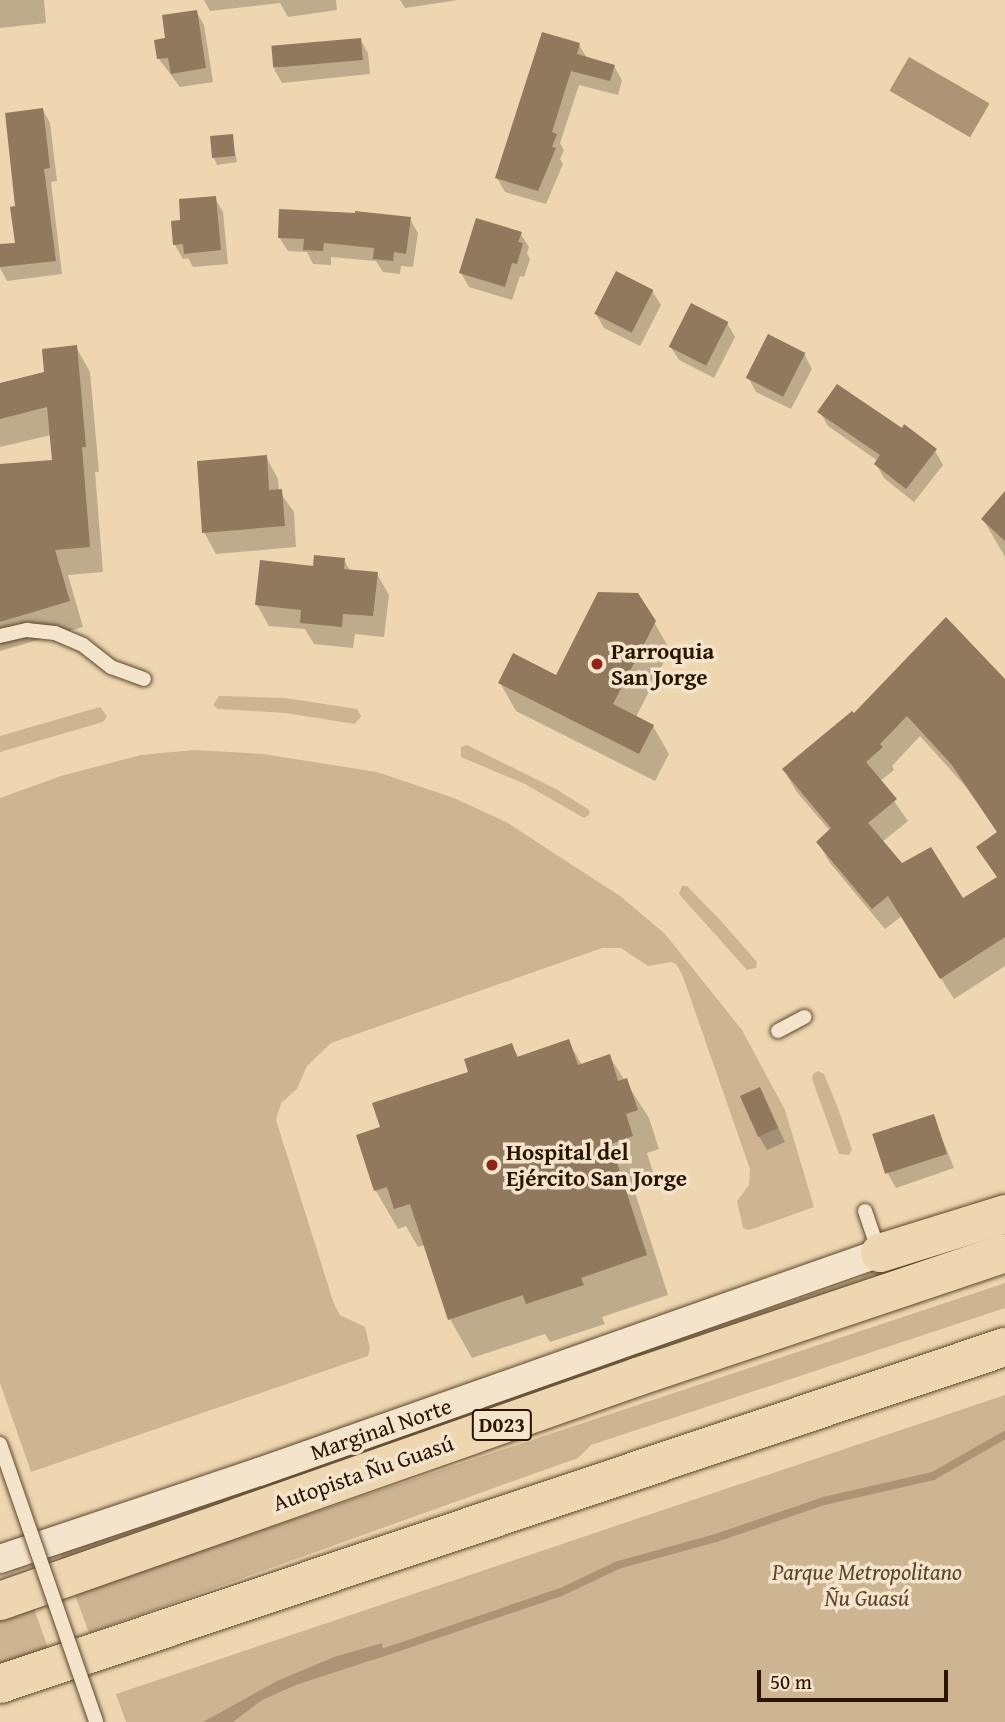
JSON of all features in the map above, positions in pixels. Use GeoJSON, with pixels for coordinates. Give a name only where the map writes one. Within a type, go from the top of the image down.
{"type":"FeatureCollection","features":[{"type":"Feature","properties":{"kind":"highway"},"geometry":{"type":"LineString","coordinates":[[880,1253],[1005,1214]]}},
{"type":"Feature","properties":{"kind":"highway","name":"Autopista Ñu Guasú"},"geometry":{"type":"LineString","coordinates":[[0,1601],[637,1377],[1005,1253]]}},
{"type":"Feature","properties":{"kind":"highway"},"geometry":{"type":"LineString","coordinates":[[0,1684],[1005,1346]]}},
{"type":"Feature","properties":{"kind":"street","name":"Marginal Norte"},"geometry":{"type":"LineString","coordinates":[[0,1559],[259,1472],[880,1253]]}},
{"type":"Feature","properties":{"kind":"lane"},"geometry":{"type":"LineString","coordinates":[[0,636],[27,630],[55,633],[83,645],[111,667],[144,679]]}},
{"type":"Feature","properties":{"kind":"lane"},"geometry":{"type":"LineString","coordinates":[[778,1031],[804,1017]]}},
{"type":"Feature","properties":{"kind":"lane"},"geometry":{"type":"LineString","coordinates":[[865,1211],[880,1253]]}},
{"type":"Feature","properties":{"kind":"lane"},"geometry":{"type":"LineString","coordinates":[[0,1444],[96,1722]]}},
{"type":"Feature","properties":{"kind":"green space"},"geometry":{"type":"Polygon","coordinates":[[[219,696],[285,698],[357,709],[361,716],[355,724],[286,713],[218,709],[213,705],[219,696]]]}},
{"type":"Feature","properties":{"kind":"green space"},"geometry":{"type":"Polygon","coordinates":[[[100,707],[107,716],[103,722],[0,752],[0,736],[100,707]]]}},
{"type":"Feature","properties":{"kind":"green space"},"geometry":{"type":"Polygon","coordinates":[[[467,745],[556,789],[589,810],[590,814],[584,818],[525,784],[461,757],[461,747],[467,745]]]}},
{"type":"Feature","properties":{"kind":"green space"},"geometry":{"type":"Polygon","coordinates":[[[194,750],[263,754],[377,772],[454,798],[506,822],[620,896],[665,934],[742,1030],[785,1110],[814,1207],[749,1230],[743,1228],[737,1201],[749,1185],[750,1169],[682,974],[676,964],[671,962],[648,966],[621,948],[602,948],[331,1043],[307,1066],[297,1089],[281,1103],[276,1120],[334,1304],[340,1315],[365,1327],[370,1348],[368,1356],[31,1472],[0,1383],[0,798],[61,776],[141,755],[194,750]]]}},
{"type":"Feature","properties":{"kind":"green space"},"geometry":{"type":"Polygon","coordinates":[[[682,886],[687,886],[721,921],[757,962],[756,968],[747,970],[679,894],[682,886]]]}},
{"type":"Feature","properties":{"kind":"green space"},"geometry":{"type":"Polygon","coordinates":[[[818,1071],[824,1074],[839,1111],[852,1150],[849,1155],[839,1154],[812,1079],[813,1074],[818,1071]]]}},
{"type":"Feature","properties":{"kind":"green space"},"geometry":{"type":"Polygon","coordinates":[[[1005,1225],[1005,1240],[63,1561],[58,1546],[860,1278],[887,1262],[1005,1225]]]}},
{"type":"Feature","properties":{"kind":"green space"},"geometry":{"type":"Polygon","coordinates":[[[1005,1283],[1005,1308],[591,1445],[578,1458],[89,1633],[74,1592],[1005,1283]]]}},
{"type":"Feature","properties":{"kind":"green space","name":"Parque Metropolitano Ñu Guasú"},"geometry":{"type":"Polygon","coordinates":[[[1005,1395],[1005,1722],[126,1722],[116,1694],[1005,1395]]]}},
{"type":"Feature","properties":{"kind":"green space"},"geometry":{"type":"Polygon","coordinates":[[[33,1606],[48,1648],[0,1664],[0,1618],[33,1606]]]}},
{"type":"Feature","properties":{"kind":"shaded area"},"geometry":{"type":"Polygon","coordinates":[[[909,57],[990,104],[970,137],[890,91],[909,57]]]}},
{"type":"Feature","properties":{"kind":"shaded area"},"geometry":{"type":"Polygon","coordinates":[[[382,1643],[384,1656],[296,1685],[262,1700],[233,1722],[203,1722],[277,1681],[334,1657],[382,1643]]]}},
{"type":"Feature","properties":{"kind":"building"},"geometry":{"type":"Polygon","coordinates":[[[197,10],[206,68],[171,74],[168,58],[157,59],[154,40],[165,38],[162,15],[197,10]]]}},
{"type":"Feature","properties":{"kind":"building"},"geometry":{"type":"Polygon","coordinates":[[[542,32],[580,43],[577,54],[615,65],[610,81],[571,71],[552,132],[557,134],[552,147],[556,148],[538,191],[495,178],[542,32]]]}},
{"type":"Feature","properties":{"kind":"building"},"geometry":{"type":"Polygon","coordinates":[[[361,38],[363,60],[273,68],[271,46],[361,38]]]}},
{"type":"Feature","properties":{"kind":"building"},"geometry":{"type":"Polygon","coordinates":[[[43,108],[50,168],[44,169],[56,261],[0,267],[0,244],[15,243],[10,207],[15,206],[5,113],[43,108]]]}},
{"type":"Feature","properties":{"kind":"building"},"geometry":{"type":"Polygon","coordinates":[[[233,134],[235,156],[212,158],[210,136],[233,134]]]}},
{"type":"Feature","properties":{"kind":"building"},"geometry":{"type":"Polygon","coordinates":[[[216,196],[221,250],[184,254],[183,244],[173,245],[171,221],[180,220],[179,199],[216,196]]]}},
{"type":"Feature","properties":{"kind":"building"},"geometry":{"type":"Polygon","coordinates":[[[279,209],[355,211],[411,217],[406,254],[394,252],[393,261],[373,259],[374,248],[324,243],[323,251],[303,250],[304,239],[278,238],[279,209]]]}},
{"type":"Feature","properties":{"kind":"building"},"geometry":{"type":"Polygon","coordinates":[[[476,218],[522,232],[518,242],[523,243],[517,264],[512,263],[505,287],[459,273],[476,218]]]}},
{"type":"Feature","properties":{"kind":"building"},"geometry":{"type":"Polygon","coordinates":[[[616,271],[653,290],[632,333],[594,314],[616,271]]]}},
{"type":"Feature","properties":{"kind":"building"},"geometry":{"type":"Polygon","coordinates":[[[691,303],[728,322],[706,366],[669,347],[691,303]]]}},
{"type":"Feature","properties":{"kind":"building"},"geometry":{"type":"Polygon","coordinates":[[[768,334],[805,353],[783,397],[746,378],[768,334]]]}},
{"type":"Feature","properties":{"kind":"building"},"geometry":{"type":"Polygon","coordinates":[[[77,345],[86,447],[82,447],[90,547],[55,550],[70,601],[0,622],[0,464],[52,460],[47,407],[0,419],[0,383],[44,372],[42,349],[77,345]]]}},
{"type":"Feature","properties":{"kind":"building"},"geometry":{"type":"Polygon","coordinates":[[[837,384],[902,428],[904,424],[937,449],[906,489],[874,464],[880,455],[817,412],[837,384]]]}},
{"type":"Feature","properties":{"kind":"building"},"geometry":{"type":"Polygon","coordinates":[[[267,455],[269,490],[282,489],[285,526],[202,533],[197,461],[267,455]]]}},
{"type":"Feature","properties":{"kind":"building"},"geometry":{"type":"Polygon","coordinates":[[[1005,491],[1005,541],[981,519],[1005,491]]]}},
{"type":"Feature","properties":{"kind":"building"},"geometry":{"type":"Polygon","coordinates":[[[314,555],[345,558],[344,569],[378,572],[373,616],[343,614],[342,627],[300,623],[301,610],[255,605],[260,560],[313,566],[314,555]]]}},
{"type":"Feature","properties":{"kind":"building","name":"Parroquia San Jorge"},"geometry":{"type":"Polygon","coordinates":[[[598,592],[638,593],[656,621],[613,704],[654,725],[639,754],[498,683],[513,653],[556,675],[598,592]]]}},
{"type":"Feature","properties":{"kind":"building"},"geometry":{"type":"Polygon","coordinates":[[[946,617],[1005,679],[1005,937],[940,979],[888,896],[872,909],[816,842],[831,828],[782,769],[852,711],[854,713],[946,617]],[[907,716],[880,744],[883,747],[866,762],[897,799],[868,823],[902,863],[931,847],[963,898],[997,877],[976,847],[997,832],[952,765],[907,716]]]}},
{"type":"Feature","properties":{"kind":"building","name":"Hospital del Ejército San Jorge"},"geometry":{"type":"Polygon","coordinates":[[[569,1039],[578,1065],[610,1054],[618,1081],[627,1078],[638,1110],[626,1114],[633,1136],[611,1144],[647,1255],[581,1278],[584,1285],[526,1304],[523,1295],[448,1320],[410,1204],[394,1209],[387,1187],[374,1191],[356,1135],[380,1127],[372,1103],[468,1072],[464,1059],[512,1043],[517,1057],[569,1039]]]}},
{"type":"Feature","properties":{"kind":"building"},"geometry":{"type":"Polygon","coordinates":[[[760,1087],[778,1128],[758,1137],[740,1096],[760,1087]]]}},
{"type":"Feature","properties":{"kind":"building"},"geometry":{"type":"Polygon","coordinates":[[[934,1114],[947,1154],[885,1174],[872,1134],[934,1114]]]}},
{"type":"Feature","properties":{"kind":"waterway"},"geometry":{"type":"LineString","coordinates":[[373,1656],[561,1592],[618,1565],[716,1538],[824,1501],[933,1476],[1005,1435]]}},
{"type":"Feature","properties":{"kind":"place","name":"Parroquia San Jorge"},"geometry":{"type":"Point","coordinates":[597,664]}},
{"type":"Feature","properties":{"kind":"place","name":"Hospital del Ejército San Jorge"},"geometry":{"type":"Point","coordinates":[492,1165]}}]}
